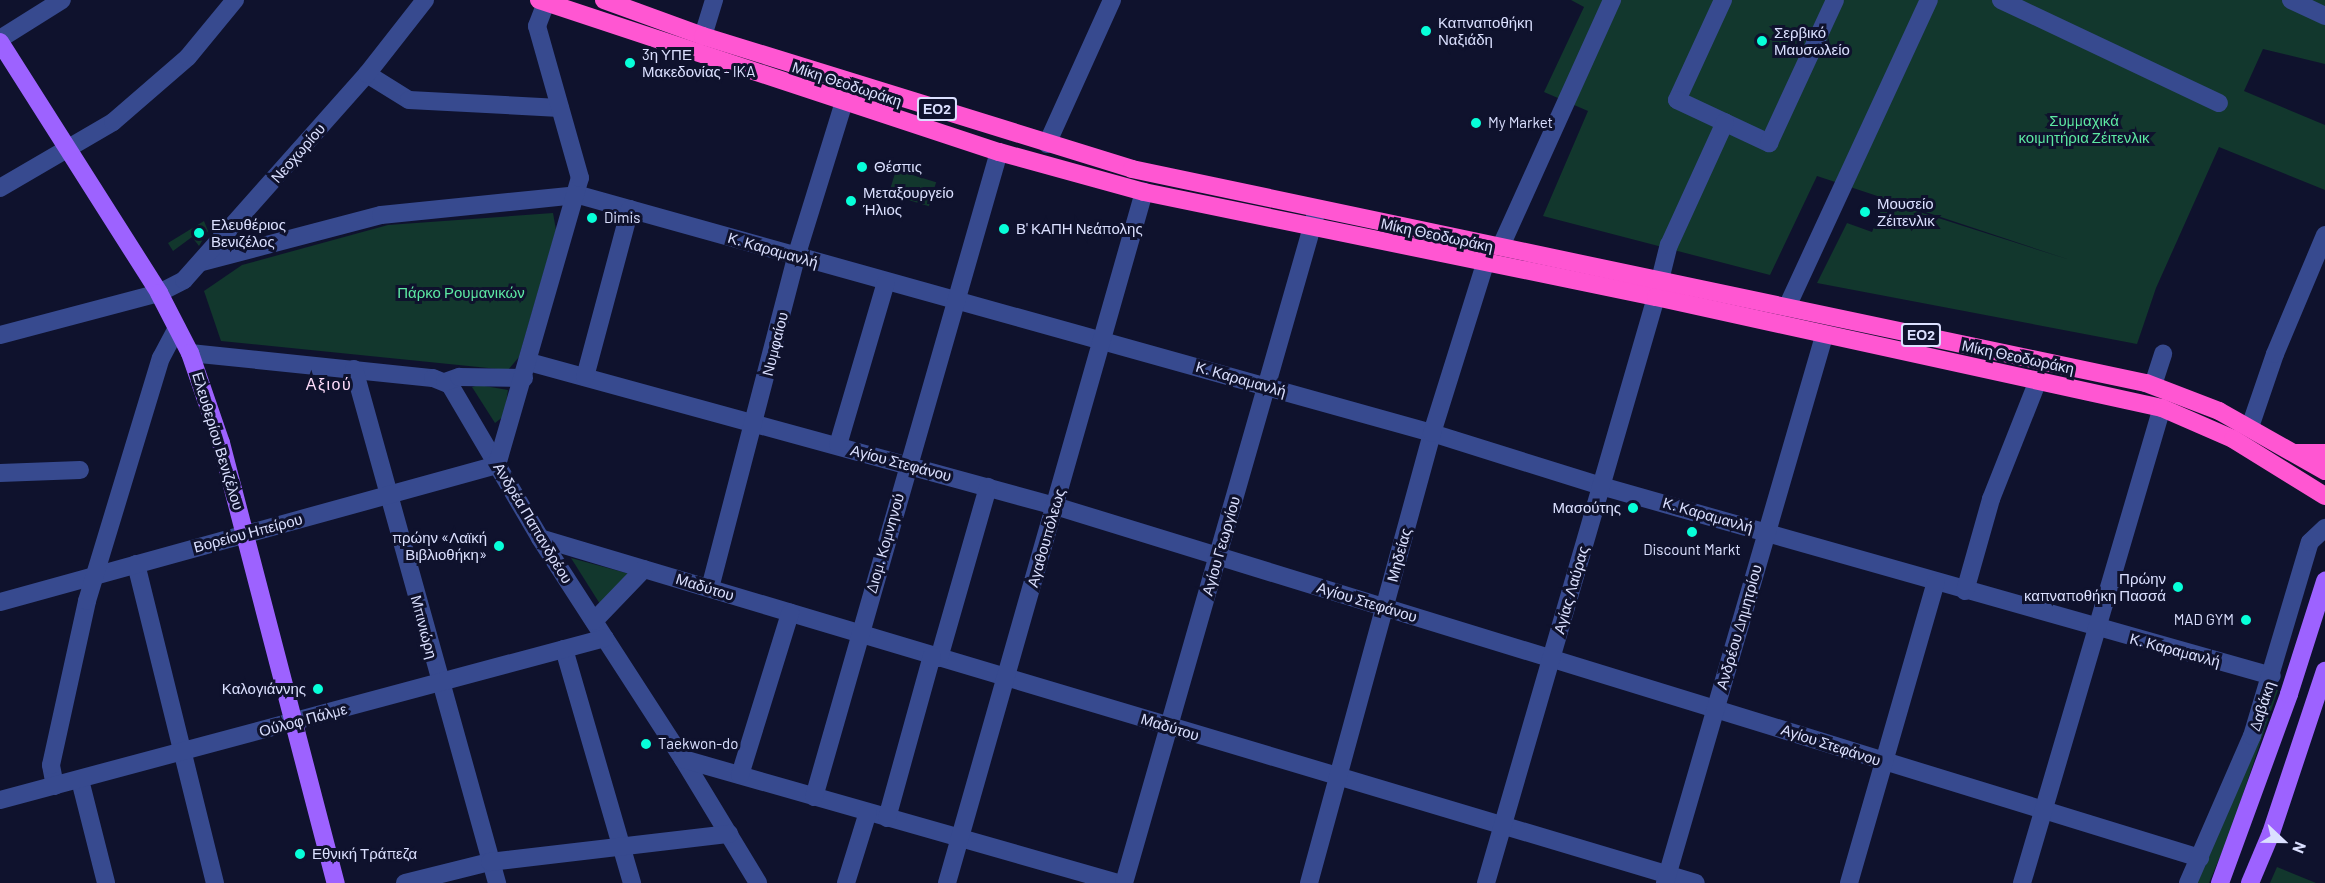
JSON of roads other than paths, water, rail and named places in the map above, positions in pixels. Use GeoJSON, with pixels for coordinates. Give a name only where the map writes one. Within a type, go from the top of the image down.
{"type":"FeatureCollection","features":[{"type":"Feature","properties":{"kind":"highway","name":"Μίκη Θεοδωράκη"},"geometry":{"type":"LineString","coordinates":[[604,0],[703,36],[1047,144],[1140,170],[1501,246],[1824,336],[2162,408],[2225,435],[2325,496]]}},
{"type":"Feature","properties":{"kind":"highway","name":"Μίκη Θεοδωράκη"},"geometry":{"type":"LineString","coordinates":[[542,1],[999,152],[1144,192],[1485,264],[1787,307],[2152,385],[2204,404],[2250,427],[2325,471]]}},
{"type":"Feature","properties":{"kind":"highway"},"geometry":{"type":"LineString","coordinates":[[2293,453],[2325,453]]}},
{"type":"Feature","properties":{"kind":"main road","name":"Ελευθερίου Βενιζέλου"},"geometry":{"type":"LineString","coordinates":[[0,40],[159,293],[190,353],[218,433],[336,883]]}},
{"type":"Feature","properties":{"kind":"main road","name":"Δαβάκη"},"geometry":{"type":"LineString","coordinates":[[2220,883],[2286,705],[2325,581]]}},
{"type":"Feature","properties":{"kind":"main road"},"geometry":{"type":"LineString","coordinates":[[2250,883],[2274,823],[2325,671]]}},
{"type":"Feature","properties":{"kind":"street"},"geometry":{"type":"LineString","coordinates":[[0,40],[62,0]]}},
{"type":"Feature","properties":{"kind":"street"},"geometry":{"type":"LineString","coordinates":[[0,188],[99,133],[180,64],[235,0]]}},
{"type":"Feature","properties":{"kind":"street","name":"Νεοχωρίου"},"geometry":{"type":"LineString","coordinates":[[0,335],[159,293],[178,285],[202,262],[367,74],[425,0]]}},
{"type":"Feature","properties":{"kind":"street"},"geometry":{"type":"LineString","coordinates":[[703,36],[714,0]]}},
{"type":"Feature","properties":{"kind":"street"},"geometry":{"type":"LineString","coordinates":[[1047,144],[1112,0]]}},
{"type":"Feature","properties":{"kind":"street"},"geometry":{"type":"LineString","coordinates":[[1501,246],[1612,0]]}},
{"type":"Feature","properties":{"kind":"street"},"geometry":{"type":"LineString","coordinates":[[1723,0],[1677,100],[1769,143],[1835,0]]}},
{"type":"Feature","properties":{"kind":"street"},"geometry":{"type":"LineString","coordinates":[[1787,307],[1929,0]]}},
{"type":"Feature","properties":{"kind":"street"},"geometry":{"type":"LineString","coordinates":[[2001,0],[2219,103]]}},
{"type":"Feature","properties":{"kind":"street"},"geometry":{"type":"LineString","coordinates":[[2291,0],[2325,16]]}},
{"type":"Feature","properties":{"kind":"street"},"geometry":{"type":"LineString","coordinates":[[497,465],[579,195],[580,178],[537,26],[542,1]]}},
{"type":"Feature","properties":{"kind":"street"},"geometry":{"type":"LineString","coordinates":[[367,74],[409,100],[560,108]]}},
{"type":"Feature","properties":{"kind":"street","name":"Νυμφαίου"},"geometry":{"type":"LineString","coordinates":[[710,588],[756,423],[796,257],[844,102]]}},
{"type":"Feature","properties":{"kind":"street","name":"Αγίας Λαύρας"},"geometry":{"type":"LineString","coordinates":[[1486,883],[1669,245],[1725,122]]}},
{"type":"Feature","properties":{"kind":"street","name":"Διομ. Κομνηνού"},"geometry":{"type":"LineString","coordinates":[[814,797],[954,301],[999,152]]}},
{"type":"Feature","properties":{"kind":"street","name":"Αγαθουπόλεως"},"geometry":{"type":"LineString","coordinates":[[947,883],[1144,192]]}},
{"type":"Feature","properties":{"kind":"street","name":"Κ. Καραμανλή"},"geometry":{"type":"LineString","coordinates":[[202,262],[381,215],[579,195],[954,301],[1267,386],[1432,433],[1601,486],[2095,628],[2272,676]]}},
{"type":"Feature","properties":{"kind":"street"},"geometry":{"type":"LineString","coordinates":[[585,377],[630,209]]}},
{"type":"Feature","properties":{"kind":"street","name":"Αγίου Γεωργίου"},"geometry":{"type":"LineString","coordinates":[[1124,883],[1317,209]]}},
{"type":"Feature","properties":{"kind":"street"},"geometry":{"type":"LineString","coordinates":[[2250,427],[2275,354],[2325,235]]}},
{"type":"Feature","properties":{"kind":"street","name":"Μηδείας"},"geometry":{"type":"LineString","coordinates":[[1309,883],[1432,433],[1485,264]]}},
{"type":"Feature","properties":{"kind":"street"},"geometry":{"type":"LineString","coordinates":[[838,445],[886,282]]}},
{"type":"Feature","properties":{"kind":"street"},"geometry":{"type":"LineString","coordinates":[[0,325],[72,308],[87,313]]}},
{"type":"Feature","properties":{"kind":"street"},"geometry":{"type":"LineString","coordinates":[[55,786],[51,765],[94,575],[161,358],[177,328]]}},
{"type":"Feature","properties":{"kind":"street","name":"Ανδρέου Δημητρίου"},"geometry":{"type":"LineString","coordinates":[[1666,879],[1824,336]]}},
{"type":"Feature","properties":{"kind":"street"},"geometry":{"type":"LineString","coordinates":[[190,353],[354,369],[445,382]]}},
{"type":"Feature","properties":{"kind":"street"},"geometry":{"type":"LineString","coordinates":[[2152,385],[2163,354]]}},
{"type":"Feature","properties":{"kind":"street","name":"Μπινιώρη"},"geometry":{"type":"LineString","coordinates":[[354,369],[496,883]]}},
{"type":"Feature","properties":{"kind":"street","name":"Αγίου Στεφάνου"},"geometry":{"type":"LineString","coordinates":[[445,382],[459,377],[527,370],[585,377],[838,445],[1055,506],[2200,858]]}},
{"type":"Feature","properties":{"kind":"street"},"geometry":{"type":"LineString","coordinates":[[1965,591],[1991,499],[2038,380]]}},
{"type":"Feature","properties":{"kind":"street","name":"Ανδρέα Παπανδρέου"},"geometry":{"type":"LineString","coordinates":[[445,382],[465,407],[540,538],[683,759],[758,883]]}},
{"type":"Feature","properties":{"kind":"street"},"geometry":{"type":"LineString","coordinates":[[2022,883],[2095,628],[2162,408]]}},
{"type":"Feature","properties":{"kind":"street","name":"Βορείου Ηπείρου"},"geometry":{"type":"LineString","coordinates":[[0,602],[497,465]]}},
{"type":"Feature","properties":{"kind":"street"},"geometry":{"type":"LineString","coordinates":[[0,473],[80,471]]}},
{"type":"Feature","properties":{"kind":"street"},"geometry":{"type":"LineString","coordinates":[[887,818],[988,487]]}},
{"type":"Feature","properties":{"kind":"street","name":"Δαβάκη"},"geometry":{"type":"LineString","coordinates":[[2188,883],[2242,762],[2272,676],[2310,542],[2325,528]]}},
{"type":"Feature","properties":{"kind":"street","name":"Μαδύτου"},"geometry":{"type":"LineString","coordinates":[[540,538],[1339,778],[1503,824],[1666,879],[1696,883]]}},
{"type":"Feature","properties":{"kind":"street"},"geometry":{"type":"LineString","coordinates":[[136,564],[215,883]]}},
{"type":"Feature","properties":{"kind":"street"},"geometry":{"type":"LineString","coordinates":[[594,621],[644,569]]}},
{"type":"Feature","properties":{"kind":"street"},"geometry":{"type":"LineString","coordinates":[[1849,883],[1936,582]]}},
{"type":"Feature","properties":{"kind":"street"},"geometry":{"type":"LineString","coordinates":[[740,775],[790,613]]}},
{"type":"Feature","properties":{"kind":"street","name":"Ούλοφ Πάλμε"},"geometry":{"type":"LineString","coordinates":[[0,800],[605,638]]}},
{"type":"Feature","properties":{"kind":"street"},"geometry":{"type":"LineString","coordinates":[[564,649],[632,883]]}},
{"type":"Feature","properties":{"kind":"street"},"geometry":{"type":"LineString","coordinates":[[683,759],[1117,883]]}},
{"type":"Feature","properties":{"kind":"street"},"geometry":{"type":"LineString","coordinates":[[80,780],[106,883]]}},
{"type":"Feature","properties":{"kind":"street"},"geometry":{"type":"LineString","coordinates":[[846,883],[868,812]]}},
{"type":"Feature","properties":{"kind":"street"},"geometry":{"type":"LineString","coordinates":[[405,883],[490,862],[622,849],[729,834]]}},
{"type":"Feature","properties":{"kind":"place","name":"Καπναποθήκη Ναξιάδη"},"geometry":{"type":"Point","coordinates":[1426,31]}},
{"type":"Feature","properties":{"kind":"place","name":"Σερβικό Μαυσωλείο"},"geometry":{"type":"Point","coordinates":[1762,41]}},
{"type":"Feature","properties":{"kind":"place","name":"3η ΥΠΕ Μακεδονίας - IKA"},"geometry":{"type":"Point","coordinates":[630,63]}},
{"type":"Feature","properties":{"kind":"place","name":"My Market"},"geometry":{"type":"Point","coordinates":[1476,123]}},
{"type":"Feature","properties":{"kind":"place","name":"Θέσπις"},"geometry":{"type":"Point","coordinates":[862,167]}},
{"type":"Feature","properties":{"kind":"place","name":"Μεταξουργείο Ήλιος"},"geometry":{"type":"Point","coordinates":[851,201]}},
{"type":"Feature","properties":{"kind":"place","name":"Μουσείο Ζέιτενλικ"},"geometry":{"type":"Point","coordinates":[1865,212]}},
{"type":"Feature","properties":{"kind":"place","name":"Dimis"},"geometry":{"type":"Point","coordinates":[592,218]}},
{"type":"Feature","properties":{"kind":"place","name":"Β' ΚΑΠΗ Νεάπολης"},"geometry":{"type":"Point","coordinates":[1004,229]}},
{"type":"Feature","properties":{"kind":"place","name":"Ελευθέριος Βενιζέλος"},"geometry":{"type":"Point","coordinates":[199,233]}},
{"type":"Feature","properties":{"kind":"place","name":"Μασούτης"},"geometry":{"type":"Point","coordinates":[1633,508]}},
{"type":"Feature","properties":{"kind":"place","name":"Discount Markt"},"geometry":{"type":"Point","coordinates":[1692,532]}},
{"type":"Feature","properties":{"kind":"place","name":"πρώην «Λαϊκή Βιβλιοθήκη»"},"geometry":{"type":"Point","coordinates":[499,546]}},
{"type":"Feature","properties":{"kind":"place","name":"Πρώην καπναποθήκη Πασσά"},"geometry":{"type":"Point","coordinates":[2178,587]}},
{"type":"Feature","properties":{"kind":"place","name":"MAD GYM"},"geometry":{"type":"Point","coordinates":[2246,620]}},
{"type":"Feature","properties":{"kind":"place","name":"Καλογιάννης"},"geometry":{"type":"Point","coordinates":[318,689]}},
{"type":"Feature","properties":{"kind":"place","name":"Taekwon-do"},"geometry":{"type":"Point","coordinates":[646,744]}},
{"type":"Feature","properties":{"kind":"place","name":"Εθνική Τράπεζα"},"geometry":{"type":"Point","coordinates":[300,854]}},
{"type":"Feature","properties":{"kind":"district","name":"Αξιού"},"geometry":{"type":"Point","coordinates":[329,384]}},
{"type":"Feature","properties":{"kind":"park label","name":"Συμμαχικά κοιμητήρια Ζέιτενλικ"},"geometry":{"type":"Point","coordinates":[2084,128]}},
{"type":"Feature","properties":{"kind":"park label","name":"Πάρκο Ρουμανικών"},"geometry":{"type":"Point","coordinates":[461,293]}}]}
